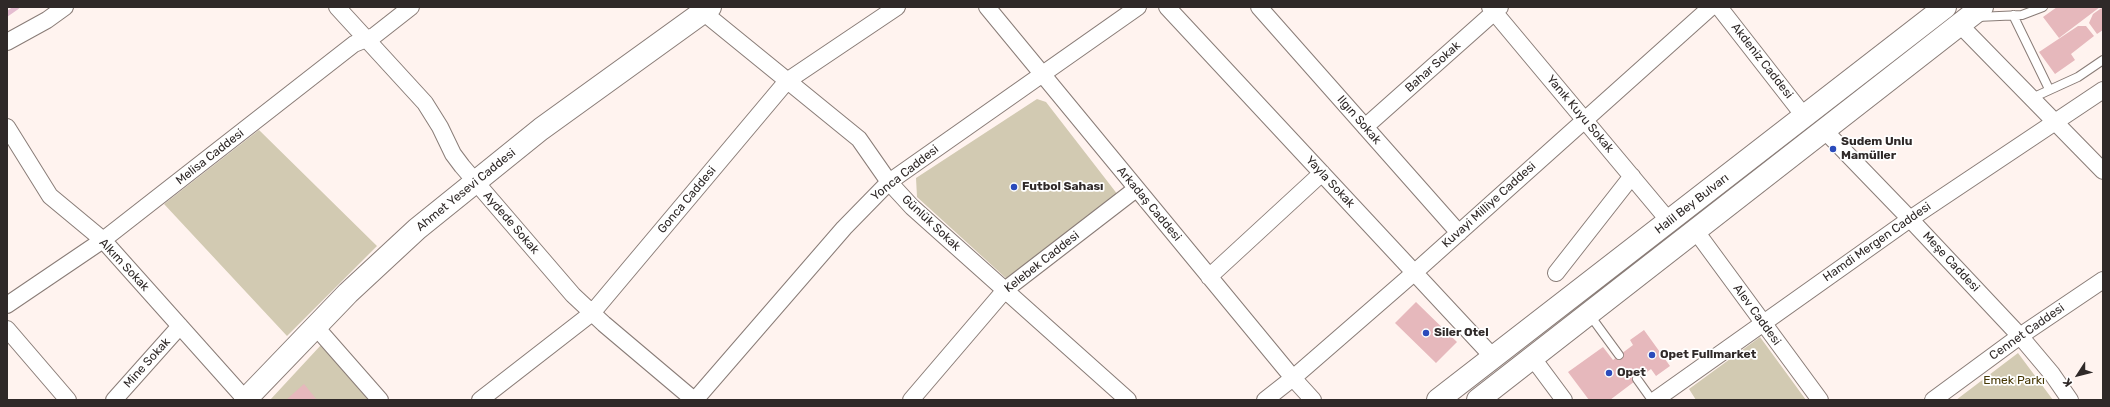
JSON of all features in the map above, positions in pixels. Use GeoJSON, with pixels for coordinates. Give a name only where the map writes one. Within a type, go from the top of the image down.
{"type":"FeatureCollection","features":[{"type":"Feature","properties":{"kind":"main road","name":"Halil Bey Bulvarı"},"geometry":{"type":"LineString","coordinates":[[1438,400],[1942,8]]}},
{"type":"Feature","properties":{"kind":"main road","name":"Ahmet Yesevi Caddesi"},"geometry":{"type":"LineString","coordinates":[[245,400],[315,326],[382,260],[475,182],[554,120],[707,9]]}},
{"type":"Feature","properties":{"kind":"main road","name":"Halil Bey Bulvarı"},"geometry":{"type":"LineString","coordinates":[[1478,400],[1971,16]]}},
{"type":"Feature","properties":{"kind":"street"},"geometry":{"type":"LineString","coordinates":[[7,42],[47,20],[65,7]]}},
{"type":"Feature","properties":{"kind":"street","name":"Aydede Sokak"},"geometry":{"type":"LineString","coordinates":[[337,7],[425,104],[440,127],[453,154],[475,182],[573,295],[592,313],[695,400]]}},
{"type":"Feature","properties":{"kind":"street","name":"Melisa Caddesi"},"geometry":{"type":"LineString","coordinates":[[7,305],[103,240],[354,44],[374,36],[411,7]]}},
{"type":"Feature","properties":{"kind":"street","name":"Gonca Caddesi"},"geometry":{"type":"LineString","coordinates":[[480,400],[592,313],[787,81],[897,7]]}},
{"type":"Feature","properties":{"kind":"street","name":"Arkadaş Caddesi"},"geometry":{"type":"LineString","coordinates":[[987,7],[1136,189],[1313,400]]}},
{"type":"Feature","properties":{"kind":"street","name":"Yonca Caddesi"},"geometry":{"type":"LineString","coordinates":[[695,400],[844,228],[889,182],[1138,7]]}},
{"type":"Feature","properties":{"kind":"street","name":"Yayla Sokak"},"geometry":{"type":"LineString","coordinates":[[1167,7],[1493,357]]}},
{"type":"Feature","properties":{"kind":"street","name":"Ilgın Sokak"},"geometry":{"type":"LineString","coordinates":[[1259,7],[1459,233]]}},
{"type":"Feature","properties":{"kind":"street","name":"Kuvayi Milliye Caddesi"},"geometry":{"type":"LineString","coordinates":[[1265,400],[1293,378],[1459,233],[1711,7]]}},
{"type":"Feature","properties":{"kind":"street","name":"Akdeniz Caddesi"},"geometry":{"type":"LineString","coordinates":[[1720,7],[1804,116]]}},
{"type":"Feature","properties":{"kind":"street","name":"Günlük Sokak"},"geometry":{"type":"LineString","coordinates":[[707,9],[787,81],[859,139],[889,182],[912,207],[1128,400]]}},
{"type":"Feature","properties":{"kind":"street","name":"Bahar Sokak"},"geometry":{"type":"LineString","coordinates":[[1366,127],[1495,9]]}},
{"type":"Feature","properties":{"kind":"street","name":"Yanık Kuyu Sokak"},"geometry":{"type":"LineString","coordinates":[[1495,9],[1669,221]]}},
{"type":"Feature","properties":{"kind":"street"},"geometry":{"type":"LineString","coordinates":[[1971,16],[2032,98],[2103,171]]}},
{"type":"Feature","properties":{"kind":"street","name":"Hamdi Mergen Caddesi"},"geometry":{"type":"LineString","coordinates":[[1655,400],[1910,219],[2103,90]]}},
{"type":"Feature","properties":{"kind":"street","name":"Alkım Sokak"},"geometry":{"type":"LineString","coordinates":[[7,127],[50,196],[103,240],[245,400]]}},
{"type":"Feature","properties":{"kind":"street","name":"Meşe Caddesi"},"geometry":{"type":"LineString","coordinates":[[1824,130],[2020,336],[2052,374],[2070,400]]}},
{"type":"Feature","properties":{"kind":"street"},"geometry":{"type":"LineString","coordinates":[[1209,277],[1322,173]]}},
{"type":"Feature","properties":{"kind":"street"},"geometry":{"type":"LineString","coordinates":[[1556,273],[1632,176]]}},
{"type":"Feature","properties":{"kind":"street","name":"Kelebek Caddesi"},"geometry":{"type":"LineString","coordinates":[[911,400],[1004,290],[1136,189]]}},
{"type":"Feature","properties":{"kind":"street","name":"Alev Caddesi"},"geometry":{"type":"LineString","coordinates":[[1695,230],[1820,400]]}},
{"type":"Feature","properties":{"kind":"street","name":"Cennet Caddesi"},"geometry":{"type":"LineString","coordinates":[[1934,400],[2020,336],[2103,280]]}},
{"type":"Feature","properties":{"kind":"street","name":"Mine Sokak"},"geometry":{"type":"LineString","coordinates":[[114,400],[180,326]]}},
{"type":"Feature","properties":{"kind":"street"},"geometry":{"type":"LineString","coordinates":[[315,326],[380,400]]}},
{"type":"Feature","properties":{"kind":"street"},"geometry":{"type":"LineString","coordinates":[[7,329],[68,400]]}},
{"type":"Feature","properties":{"kind":"street"},"geometry":{"type":"LineString","coordinates":[[1532,358],[1564,400]]}},
{"type":"Feature","properties":{"kind":"lane"},"geometry":{"type":"LineString","coordinates":[[1971,16],[2013,16],[2028,14],[2043,7]]}},
{"type":"Feature","properties":{"kind":"lane"},"geometry":{"type":"LineString","coordinates":[[2013,16],[2049,89]]}},
{"type":"Feature","properties":{"kind":"lane"},"geometry":{"type":"LineString","coordinates":[[2032,98],[2078,77],[2103,60]]}},
{"type":"Feature","properties":{"kind":"lane"},"geometry":{"type":"LineString","coordinates":[[1588,314],[1619,355]]}},
{"type":"Feature","properties":{"kind":"lane"},"geometry":{"type":"LineString","coordinates":[[1637,379],[1652,400]]}},
{"type":"Feature","properties":{"kind":"green space","name":"Futbol Sahası"},"geometry":{"type":"Polygon","coordinates":[[[1037,99],[1046,102],[1118,195],[1008,280],[917,197],[916,178],[1037,99]]]}},
{"type":"Feature","properties":{"kind":"green space"},"geometry":{"type":"Polygon","coordinates":[[[259,130],[377,246],[287,336],[164,204],[259,130]]]}},
{"type":"Feature","properties":{"kind":"green space"},"geometry":{"type":"Polygon","coordinates":[[[1760,337],[1806,400],[1696,400],[1689,389],[1760,337]]]}},
{"type":"Feature","properties":{"kind":"green space"},"geometry":{"type":"Polygon","coordinates":[[[321,345],[369,400],[270,400],[321,345]]]}},
{"type":"Feature","properties":{"kind":"green space","name":"Emek Parkı"},"geometry":{"type":"Polygon","coordinates":[[[2018,353],[2053,400],[1956,400],[2018,353]]]}},
{"type":"Feature","properties":{"kind":"building"},"geometry":{"type":"Polygon","coordinates":[[[2057,7],[2100,7],[2059,38],[2043,17],[2057,7]]]}},
{"type":"Feature","properties":{"kind":"building"},"geometry":{"type":"Polygon","coordinates":[[[2103,7],[2103,30],[2097,34],[2089,23],[2093,14],[2103,7]]]}},
{"type":"Feature","properties":{"kind":"building"},"geometry":{"type":"Polygon","coordinates":[[[2078,26],[2086,26],[2094,36],[2071,54],[2075,60],[2055,74],[2039,52],[2078,26]]]}},
{"type":"Feature","properties":{"kind":"building","name":"Siler Otel"},"geometry":{"type":"Polygon","coordinates":[[[1416,302],[1457,342],[1436,363],[1395,323],[1416,302]]]}},
{"type":"Feature","properties":{"kind":"building"},"geometry":{"type":"Polygon","coordinates":[[[1644,330],[1670,366],[1656,376],[1651,369],[1610,400],[1589,400],[1568,372],[1603,347],[1613,360],[1633,345],[1630,340],[1644,330]]]}},
{"type":"Feature","properties":{"kind":"building"},"geometry":{"type":"Polygon","coordinates":[[[304,384],[317,400],[286,400],[304,384]]]}},
{"type":"Feature","properties":{"kind":"waterway"},"geometry":{"type":"LineString","coordinates":[[7,14],[17,7]]}},
{"type":"Feature","properties":{"kind":"place","name":"Sudem Unlu Mamüller"},"geometry":{"type":"Point","coordinates":[1833,149]}},
{"type":"Feature","properties":{"kind":"place","name":"Futbol Sahası"},"geometry":{"type":"Point","coordinates":[1014,187]}},
{"type":"Feature","properties":{"kind":"place","name":"Siler Otel"},"geometry":{"type":"Point","coordinates":[1426,333]}},
{"type":"Feature","properties":{"kind":"place","name":"Opet Fullmarket"},"geometry":{"type":"Point","coordinates":[1652,355]}},
{"type":"Feature","properties":{"kind":"place","name":"Opet"},"geometry":{"type":"Point","coordinates":[1609,373]}}]}
